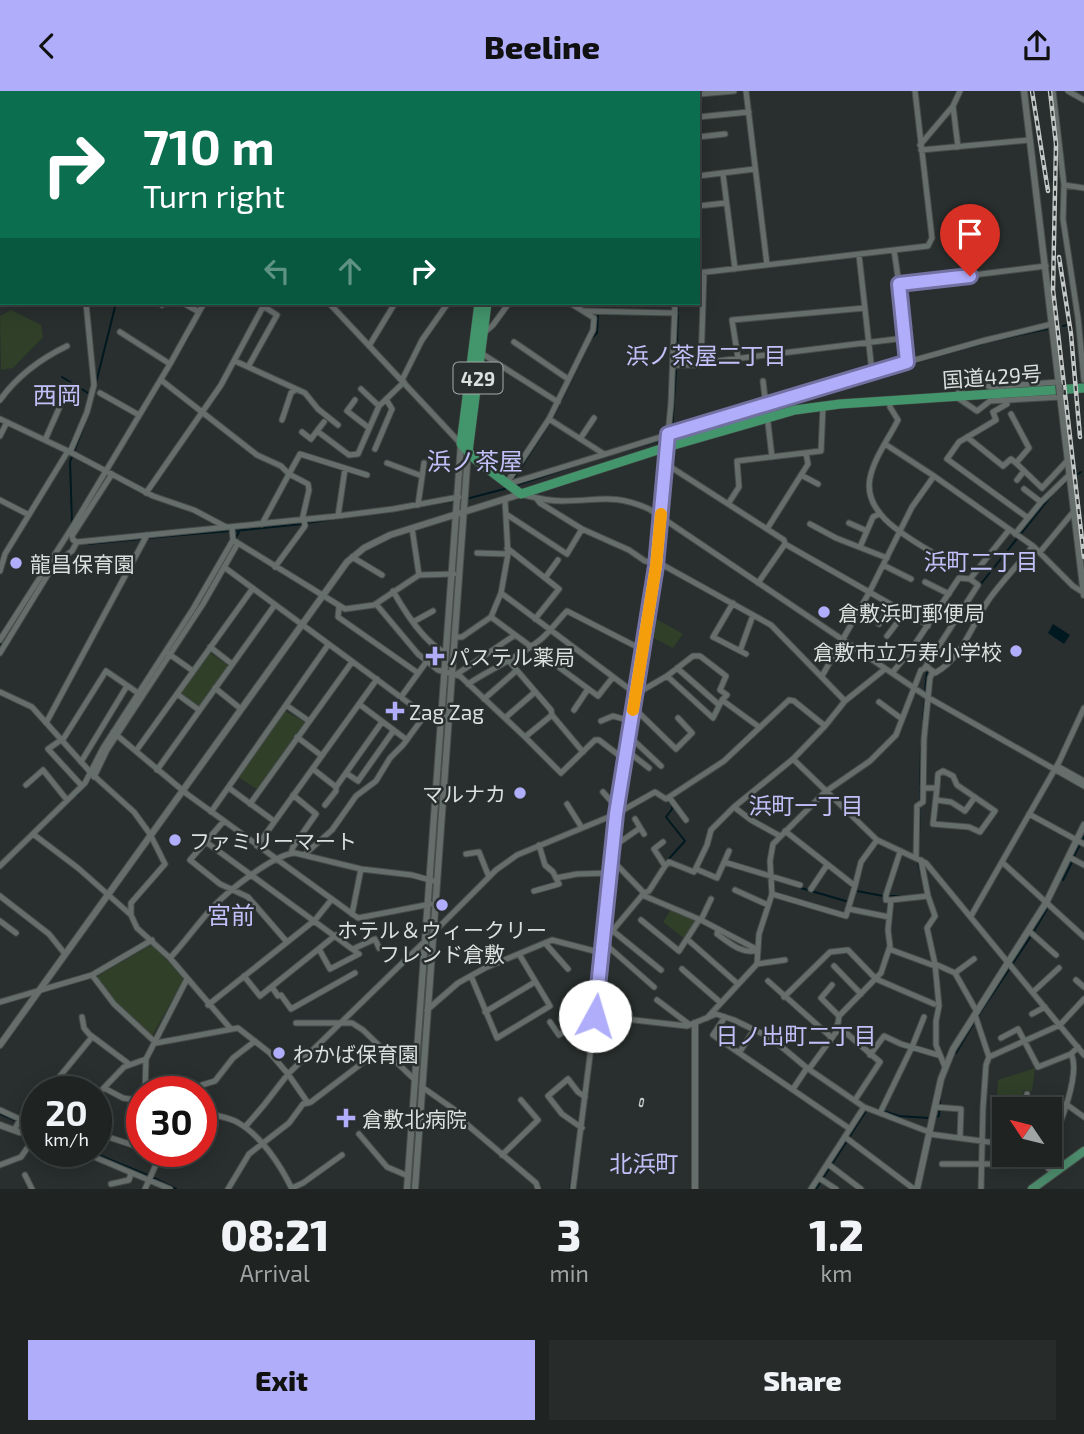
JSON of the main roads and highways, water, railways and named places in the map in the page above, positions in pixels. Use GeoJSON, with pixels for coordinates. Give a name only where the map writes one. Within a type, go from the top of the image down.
{"type":"FeatureCollection","features":[{"type":"Feature","properties":{"kind":"highway","name":"429"},"geometry":{"type":"LineString","coordinates":[[468,452],[461,444],[479,305]]}},
{"type":"Feature","properties":{"kind":"highway","name":"429"},"geometry":{"type":"LineString","coordinates":[[468,452],[487,305]]}},
{"type":"Feature","properties":{"kind":"highway","name":"国道429号"},"geometry":{"type":"LineString","coordinates":[[468,452],[512,488],[535,493],[668,439],[767,410],[1084,388]]}},
{"type":"Feature","properties":{"kind":"main road"},"geometry":{"type":"LineString","coordinates":[[1032,1189],[1084,1151]]}},
{"type":"Feature","properties":{"kind":"water"},"geometry":{"type":"Polygon","coordinates":[[[1053,624],[1070,635],[1064,644],[1048,633],[1053,624]]]}},
{"type":"Feature","properties":{"kind":"waterway"},"geometry":{"type":"LineString","coordinates":[[96,383],[116,305]]}},
{"type":"Feature","properties":{"kind":"waterway"},"geometry":{"type":"LineString","coordinates":[[677,349],[678,305]]}},
{"type":"Feature","properties":{"kind":"waterway"},"geometry":{"type":"LineString","coordinates":[[592,338],[597,333],[598,314]]}},
{"type":"Feature","properties":{"kind":"waterway"},"geometry":{"type":"LineString","coordinates":[[1063,326],[1068,325]]}},
{"type":"Feature","properties":{"kind":"waterway"},"geometry":{"type":"LineString","coordinates":[[768,409],[942,355],[1048,329]]}},
{"type":"Feature","properties":{"kind":"waterway"},"geometry":{"type":"LineString","coordinates":[[152,398],[190,334]]}},
{"type":"Feature","properties":{"kind":"waterway"},"geometry":{"type":"LineString","coordinates":[[513,480],[552,419],[588,346]]}},
{"type":"Feature","properties":{"kind":"waterway"},"geometry":{"type":"LineString","coordinates":[[672,430],[676,371]]}},
{"type":"Feature","properties":{"kind":"waterway"},"geometry":{"type":"LineString","coordinates":[[62,377],[88,393]]}},
{"type":"Feature","properties":{"kind":"waterway"},"geometry":{"type":"LineString","coordinates":[[671,437],[763,410]]}},
{"type":"Feature","properties":{"kind":"waterway"},"geometry":{"type":"LineString","coordinates":[[72,522],[70,462],[84,426]]}},
{"type":"Feature","properties":{"kind":"waterway"},"geometry":{"type":"LineString","coordinates":[[620,452],[665,439]]}},
{"type":"Feature","properties":{"kind":"waterway"},"geometry":{"type":"LineString","coordinates":[[517,485],[575,466]]}},
{"type":"Feature","properties":{"kind":"waterway"},"geometry":{"type":"LineString","coordinates":[[1073,477],[1081,472]]}},
{"type":"Feature","properties":{"kind":"waterway"},"geometry":{"type":"LineString","coordinates":[[1057,490],[1066,482]]}},
{"type":"Feature","properties":{"kind":"waterway"},"geometry":{"type":"LineString","coordinates":[[466,499],[508,488]]}},
{"type":"Feature","properties":{"kind":"waterway"},"geometry":{"type":"LineString","coordinates":[[980,585],[1051,496]]}},
{"type":"Feature","properties":{"kind":"waterway"},"geometry":{"type":"LineString","coordinates":[[307,523],[454,501]]}},
{"type":"Feature","properties":{"kind":"waterway"},"geometry":{"type":"LineString","coordinates":[[234,531],[302,524]]}},
{"type":"Feature","properties":{"kind":"waterway"},"geometry":{"type":"LineString","coordinates":[[216,574],[240,530]]}},
{"type":"Feature","properties":{"kind":"waterway"},"geometry":{"type":"LineString","coordinates":[[147,538],[229,531]]}},
{"type":"Feature","properties":{"kind":"waterway"},"geometry":{"type":"LineString","coordinates":[[88,544],[141,539]]}},
{"type":"Feature","properties":{"kind":"waterway"},"geometry":{"type":"LineString","coordinates":[[197,607],[207,591]]}},
{"type":"Feature","properties":{"kind":"waterway"},"geometry":{"type":"LineString","coordinates":[[0,646],[7,635]]}},
{"type":"Feature","properties":{"kind":"waterway"},"geometry":{"type":"LineString","coordinates":[[925,692],[927,670]]}},
{"type":"Feature","properties":{"kind":"waterway"},"geometry":{"type":"LineString","coordinates":[[923,720],[925,698]]}},
{"type":"Feature","properties":{"kind":"waterway"},"geometry":{"type":"LineString","coordinates":[[920,800],[921,747]]}},
{"type":"Feature","properties":{"kind":"waterway"},"geometry":{"type":"LineString","coordinates":[[77,795],[91,778]]}},
{"type":"Feature","properties":{"kind":"waterway"},"geometry":{"type":"LineString","coordinates":[[665,863],[685,841],[666,817],[672,805]]}},
{"type":"Feature","properties":{"kind":"waterway"},"geometry":{"type":"LineString","coordinates":[[919,835],[920,806]]}},
{"type":"Feature","properties":{"kind":"waterway"},"geometry":{"type":"LineString","coordinates":[[1074,856],[1084,837]]}},
{"type":"Feature","properties":{"kind":"waterway"},"geometry":{"type":"LineString","coordinates":[[918,862],[921,874]]}},
{"type":"Feature","properties":{"kind":"waterway"},"geometry":{"type":"LineString","coordinates":[[1063,880],[1072,862]]}},
{"type":"Feature","properties":{"kind":"waterway"},"geometry":{"type":"LineString","coordinates":[[801,888],[849,902]]}},
{"type":"Feature","properties":{"kind":"waterway"},"geometry":{"type":"LineString","coordinates":[[857,891],[883,896]]}},
{"type":"Feature","properties":{"kind":"waterway"},"geometry":{"type":"LineString","coordinates":[[888,896],[900,896]]}},
{"type":"Feature","properties":{"kind":"waterway"},"geometry":{"type":"LineString","coordinates":[[1034,931],[1047,909]]}},
{"type":"Feature","properties":{"kind":"waterway"},"geometry":{"type":"LineString","coordinates":[[1013,963],[1031,936]]}},
{"type":"Feature","properties":{"kind":"waterway"},"geometry":{"type":"LineString","coordinates":[[588,1049],[597,968]]}},
{"type":"Feature","properties":{"kind":"waterway"},"geometry":{"type":"LineString","coordinates":[[978,1016],[1010,968]]}},
{"type":"Feature","properties":{"kind":"waterway"},"geometry":{"type":"LineString","coordinates":[[956,1053],[975,1021]]}},
{"type":"Feature","properties":{"kind":"waterway"},"geometry":{"type":"LineString","coordinates":[[936,1117],[939,1116],[940,1101]]}},
{"type":"Feature","properties":{"kind":"waterway"},"geometry":{"type":"LineString","coordinates":[[816,1189],[866,1111]]}},
{"type":"Feature","properties":{"kind":"waterway"},"geometry":{"type":"LineString","coordinates":[[884,1111],[899,1116],[929,1118]]}},
{"type":"Feature","properties":{"kind":"waterway"},"geometry":{"type":"LineString","coordinates":[[0,1114],[21,1123]]}},
{"type":"Feature","properties":{"kind":"waterway"},"geometry":{"type":"LineString","coordinates":[[112,1160],[176,1189]]}},
{"type":"Feature","properties":{"kind":"waterway"},"geometry":{"type":"LineString","coordinates":[[570,1189],[574,1162]]}},
{"type":"Feature","properties":{"kind":"railway"},"geometry":{"type":"LineString","coordinates":[[1032,91],[1048,191]]}},
{"type":"Feature","properties":{"kind":"railway"},"geometry":{"type":"LineString","coordinates":[[1050,91],[1056,144],[1053,290],[1084,557]]}},
{"type":"Feature","properties":{"kind":"railway"},"geometry":{"type":"LineString","coordinates":[[1059,257],[1071,334],[1080,437]]}},
{"type":"Feature","properties":{"kind":"railway"},"geometry":{"type":"LineString","coordinates":[[641,1105],[642,1100]]}},
{"type":"Feature","properties":{"kind":"place","name":"龍昌保育園"},"geometry":{"type":"Point","coordinates":[16,563]}},
{"type":"Feature","properties":{"kind":"place","name":"倉敷浜町郵便局"},"geometry":{"type":"Point","coordinates":[824,612]}},
{"type":"Feature","properties":{"kind":"place","name":"倉敷市立万寿小学校"},"geometry":{"type":"Point","coordinates":[1016,651]}},
{"type":"Feature","properties":{"kind":"place","name":"パステル薬局"},"geometry":{"type":"Point","coordinates":[435,656]}},
{"type":"Feature","properties":{"kind":"place","name":"Zag Zag"},"geometry":{"type":"Point","coordinates":[395,711]}},
{"type":"Feature","properties":{"kind":"place","name":"マルナカ"},"geometry":{"type":"Point","coordinates":[520,793]}},
{"type":"Feature","properties":{"kind":"place","name":"ファミリーマート"},"geometry":{"type":"Point","coordinates":[175,840]}},
{"type":"Feature","properties":{"kind":"place","name":"ホテル＆ウィークリー フレンド倉敷"},"geometry":{"type":"Point","coordinates":[442,905]}},
{"type":"Feature","properties":{"kind":"place","name":"わかば保育園"},"geometry":{"type":"Point","coordinates":[279,1053]}},
{"type":"Feature","properties":{"kind":"place","name":"倉敷北病院"},"geometry":{"type":"Point","coordinates":[346,1118]}},
{"type":"Feature","properties":{"kind":"district","name":"浜ノ茶屋二丁目"},"geometry":{"type":"Point","coordinates":[706,355]}},
{"type":"Feature","properties":{"kind":"district","name":"西岡"},"geometry":{"type":"Point","coordinates":[57,394]}},
{"type":"Feature","properties":{"kind":"district","name":"浜ノ茶屋"},"geometry":{"type":"Point","coordinates":[475,460]}},
{"type":"Feature","properties":{"kind":"district","name":"浜町二丁目"},"geometry":{"type":"Point","coordinates":[981,561]}},
{"type":"Feature","properties":{"kind":"district","name":"浜町一丁目"},"geometry":{"type":"Point","coordinates":[806,805]}},
{"type":"Feature","properties":{"kind":"district","name":"宮前"},"geometry":{"type":"Point","coordinates":[231,914]}},
{"type":"Feature","properties":{"kind":"district","name":"日ノ出町二丁目"},"geometry":{"type":"Point","coordinates":[796,1035]}},
{"type":"Feature","properties":{"kind":"district","name":"北浜町"},"geometry":{"type":"Point","coordinates":[644,1163]}}]}
